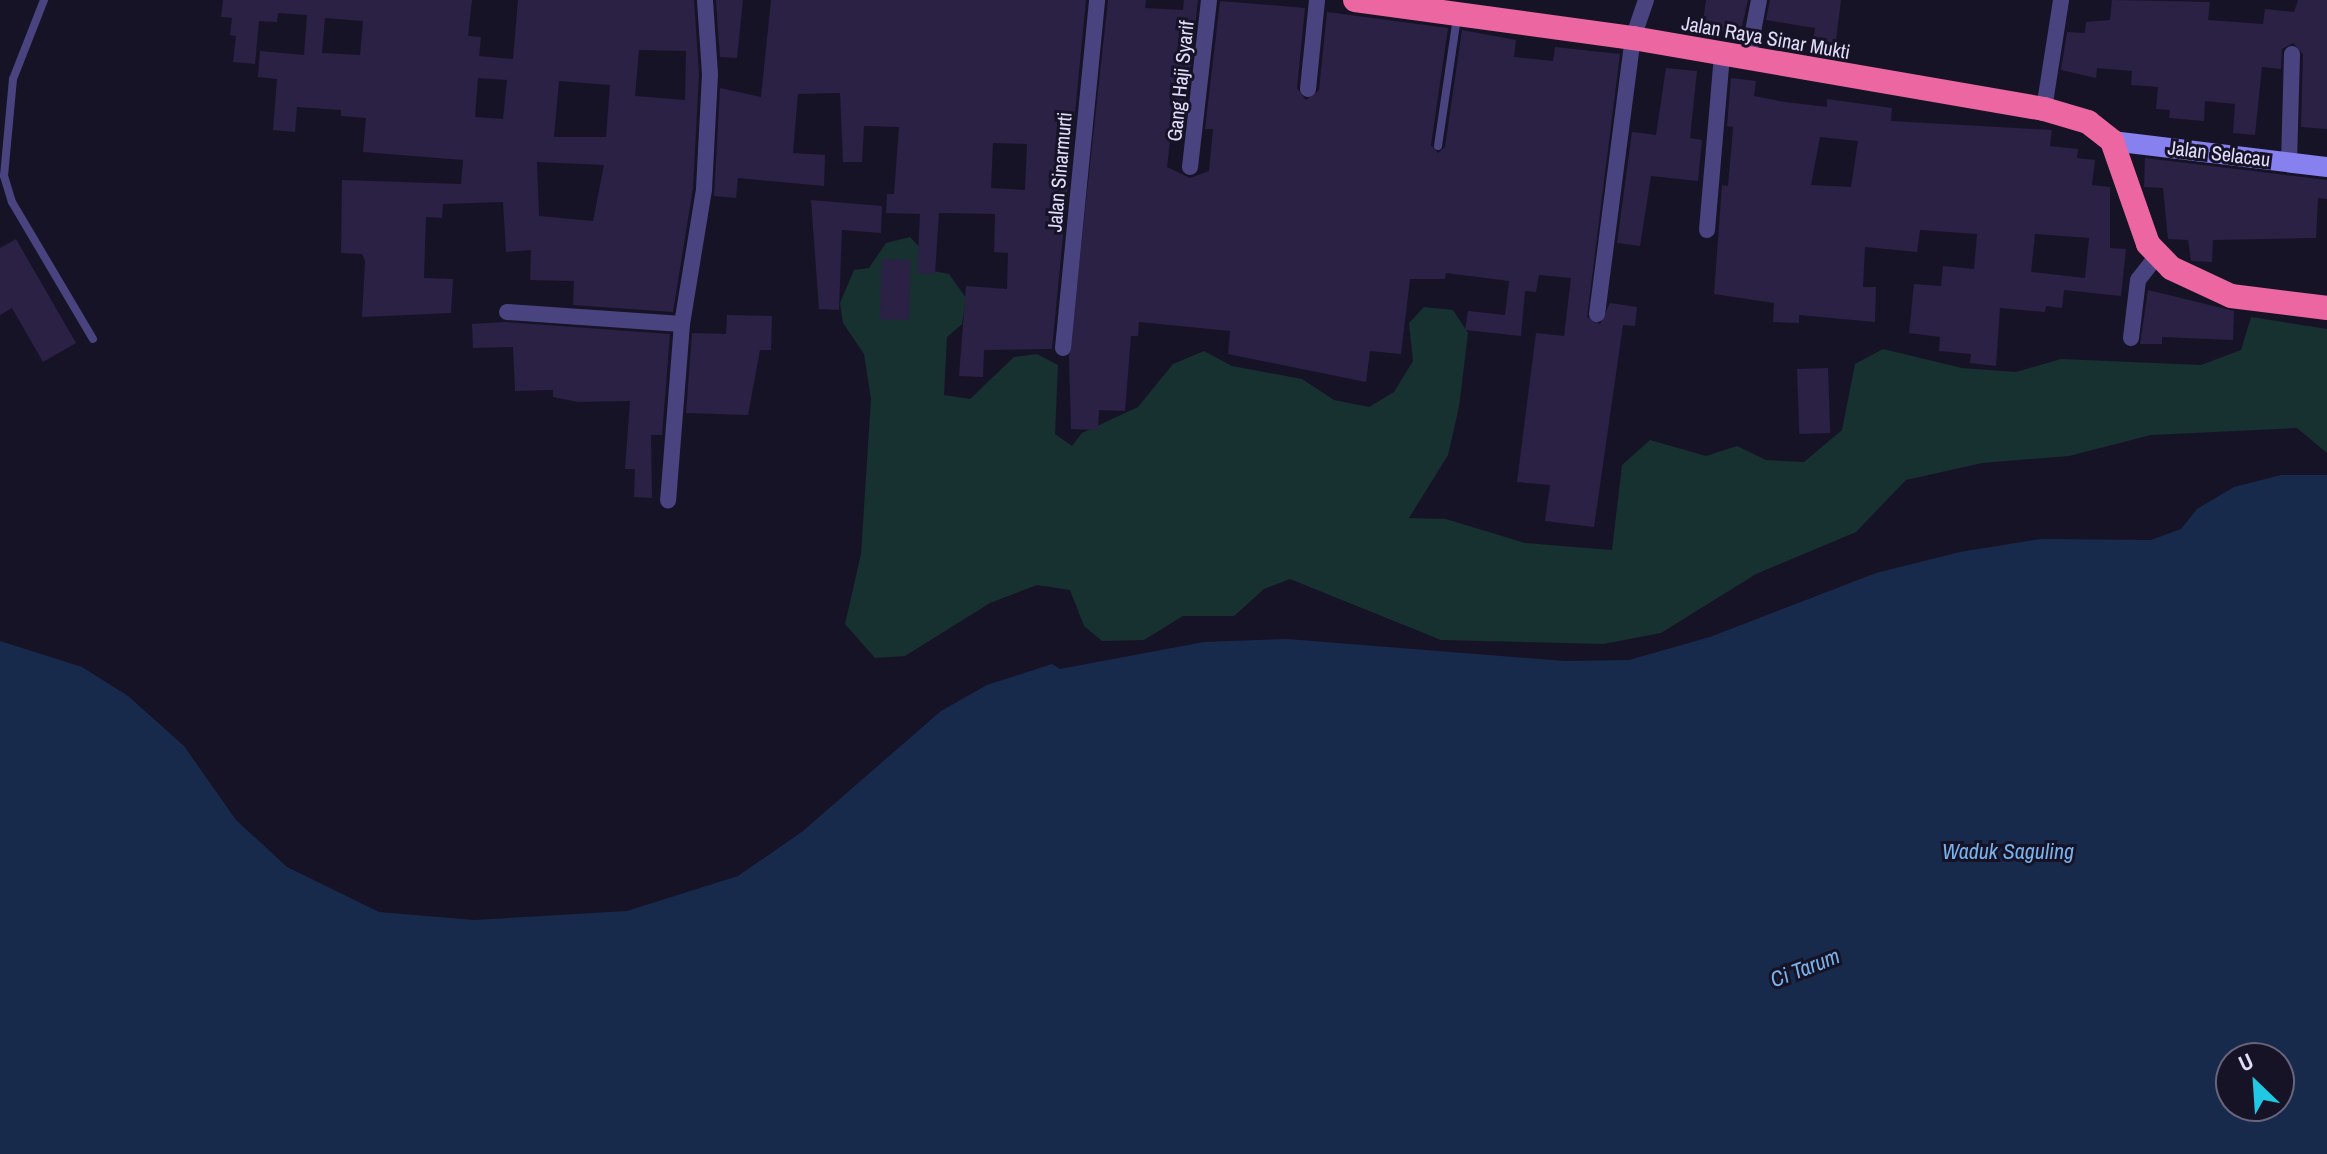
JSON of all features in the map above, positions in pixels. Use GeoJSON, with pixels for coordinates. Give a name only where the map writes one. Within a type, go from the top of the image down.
{"type":"FeatureCollection","features":[{"type":"Feature","properties":{"kind":"highway","name":"Jalan Raya Sinar Mukti"},"geometry":{"type":"LineString","coordinates":[[1355,0],[1412,4],[1457,14],[1633,38],[2044,109],[2088,122],[2112,141]]}},
{"type":"Feature","properties":{"kind":"highway"},"geometry":{"type":"LineString","coordinates":[[2112,141],[2157,256],[2189,279],[2231,296],[2327,308]]}},
{"type":"Feature","properties":{"kind":"street"},"geometry":{"type":"LineString","coordinates":[[668,500],[682,324],[704,189],[710,74],[705,0]]}},
{"type":"Feature","properties":{"kind":"street","name":"Jalan Sinarmurti"},"geometry":{"type":"LineString","coordinates":[[1063,348],[1097,0]]}},
{"type":"Feature","properties":{"kind":"street","name":"Gang Haji Syarif"},"geometry":{"type":"LineString","coordinates":[[1190,167],[1209,0]]}},
{"type":"Feature","properties":{"kind":"street"},"geometry":{"type":"LineString","coordinates":[[1308,89],[1317,0]]}},
{"type":"Feature","properties":{"kind":"street"},"geometry":{"type":"LineString","coordinates":[[1597,314],[1633,38],[1646,0]]}},
{"type":"Feature","properties":{"kind":"street"},"geometry":{"type":"LineString","coordinates":[[1748,58],[1759,0]]}},
{"type":"Feature","properties":{"kind":"street"},"geometry":{"type":"LineString","coordinates":[[2044,109],[2061,0]]}},
{"type":"Feature","properties":{"kind":"street"},"geometry":{"type":"LineString","coordinates":[[1707,230],[1722,54]]}},
{"type":"Feature","properties":{"kind":"street"},"geometry":{"type":"LineString","coordinates":[[2289,162],[2292,54]]}},
{"type":"Feature","properties":{"kind":"street","name":"Jalan Selacau"},"geometry":{"type":"LineString","coordinates":[[2112,141],[2327,167]]}},
{"type":"Feature","properties":{"kind":"street"},"geometry":{"type":"LineString","coordinates":[[2131,338],[2138,280],[2157,256]]}},
{"type":"Feature","properties":{"kind":"street"},"geometry":{"type":"LineString","coordinates":[[507,312],[682,324]]}},
{"type":"Feature","properties":{"kind":"lane"},"geometry":{"type":"LineString","coordinates":[[44,0],[13,79],[4,176],[20,216],[93,339]]}},
{"type":"Feature","properties":{"kind":"lane"},"geometry":{"type":"LineString","coordinates":[[1438,146],[1457,14]]}},
{"type":"Feature","properties":{"kind":"green space"},"geometry":{"type":"Polygon","coordinates":[[[910,237],[923,251],[923,269],[949,274],[966,298],[962,324],[947,337],[944,395],[970,399],[1014,357],[1037,354],[1058,365],[1055,434],[1072,446],[1082,433],[1138,407],[1173,364],[1204,351],[1232,366],[1302,379],[1334,400],[1369,407],[1394,392],[1413,361],[1409,323],[1424,307],[1453,310],[1468,333],[1459,407],[1448,455],[1409,518],[1446,519],[1525,543],[1612,550],[1622,465],[1650,440],[1706,456],[1737,446],[1766,460],[1804,462],[1842,430],[1855,364],[1883,349],[1962,368],[2016,372],[2061,359],[2201,365],[2241,350],[2251,317],[2327,329],[2327,453],[2297,428],[2151,435],[2069,456],[1982,463],[1906,480],[1856,532],[1756,574],[1661,633],[1603,644],[1441,640],[1290,579],[1264,589],[1234,616],[1183,616],[1144,640],[1102,641],[1084,626],[1070,590],[1037,585],[990,603],[905,656],[875,658],[845,624],[861,554],[871,399],[864,354],[843,323],[840,303],[854,270],[869,268],[886,243],[910,237]]]}},
{"type":"Feature","properties":{"kind":"water","name":"Waduk Saguling"},"geometry":{"type":"Polygon","coordinates":[[[2281,475],[2327,475],[2327,1154],[0,1154],[0,641],[82,667],[128,696],[184,746],[236,820],[287,867],[379,912],[474,920],[627,911],[738,876],[803,831],[941,711],[987,685],[1052,664],[1060,669],[1204,642],[1287,639],[1565,661],[1629,660],[1710,637],[1876,573],[1960,552],[2041,539],[2151,540],[2181,529],[2197,509],[2234,487],[2281,475]]]}},
{"type":"Feature","properties":{"kind":"building"},"geometry":{"type":"Polygon","coordinates":[[[223,0],[472,0],[468,36],[481,37],[479,56],[513,59],[518,0],[694,0],[699,74],[693,188],[673,312],[573,305],[574,281],[530,280],[531,250],[506,252],[503,202],[443,204],[442,218],[426,217],[424,278],[453,279],[451,313],[362,317],[365,261],[362,254],[341,253],[342,180],[461,184],[463,160],[363,152],[366,118],[341,116],[341,110],[297,107],[295,132],[273,130],[277,79],[258,77],[260,51],[304,55],[307,15],[278,13],[277,22],[259,21],[255,64],[233,62],[236,36],[230,35],[232,18],[221,17],[223,0]],[[325,18],[322,53],[360,55],[363,21],[325,18]],[[639,50],[635,96],[685,100],[686,51],[639,50]],[[478,78],[475,117],[503,119],[507,80],[478,78]],[[559,81],[554,137],[606,137],[610,85],[559,81]],[[537,162],[539,216],[593,221],[604,165],[537,162]]]}},
{"type":"Feature","properties":{"kind":"building"},"geometry":{"type":"Polygon","coordinates":[[[716,0],[743,0],[737,58],[720,57],[716,0]]]}},
{"type":"Feature","properties":{"kind":"building"},"geometry":{"type":"Polygon","coordinates":[[[771,0],[1086,0],[1052,349],[984,350],[983,377],[959,376],[966,286],[1007,289],[1008,253],[994,252],[995,214],[939,213],[935,274],[917,273],[920,214],[886,213],[887,194],[894,194],[899,127],[864,126],[862,162],[843,162],[840,93],[798,94],[793,153],[825,155],[824,186],[738,178],[736,198],[714,196],[720,88],[761,97],[771,0]],[[993,143],[991,188],[1025,190],[1027,144],[993,143]]]}},
{"type":"Feature","properties":{"kind":"building"},"geometry":{"type":"Polygon","coordinates":[[[1108,0],[1146,0],[1145,8],[1183,10],[1184,0],[1198,0],[1184,126],[1172,125],[1167,167],[1190,178],[1209,171],[1213,129],[1205,129],[1220,1],[1305,8],[1297,88],[1306,100],[1319,90],[1327,12],[1448,28],[1431,145],[1438,153],[1445,147],[1462,30],[1516,40],[1514,57],[1553,61],[1555,47],[1620,54],[1587,317],[1600,324],[1610,303],[1637,307],[1635,326],[1623,325],[1594,527],[1545,521],[1550,485],[1517,482],[1536,333],[1564,336],[1571,278],[1539,275],[1536,292],[1525,291],[1521,336],[1465,330],[1468,311],[1505,315],[1509,281],[1446,273],[1445,279],[1410,279],[1401,354],[1370,351],[1366,382],[1228,354],[1230,331],[1139,322],[1138,336],[1131,336],[1125,411],[1099,410],[1098,430],[1071,429],[1069,357],[1108,0]]]}},
{"type":"Feature","properties":{"kind":"building"},"geometry":{"type":"Polygon","coordinates":[[[1706,0],[1748,0],[1740,34],[1702,28],[1706,0]]]}},
{"type":"Feature","properties":{"kind":"building"},"geometry":{"type":"Polygon","coordinates":[[[1770,0],[1841,0],[1834,56],[1811,52],[1815,28],[1766,20],[1770,0]]]}},
{"type":"Feature","properties":{"kind":"building"},"geometry":{"type":"Polygon","coordinates":[[[2112,0],[2210,2],[2208,20],[2263,24],[2265,9],[2294,12],[2298,0],[2327,0],[2327,129],[2301,127],[2303,54],[2293,43],[2282,49],[2281,69],[2262,67],[2255,135],[2233,133],[2235,104],[2205,101],[2204,121],[2169,118],[2170,110],[2156,109],[2158,87],[2131,85],[2132,71],[2097,68],[2096,78],[2061,70],[2067,32],[2085,33],[2086,22],[2110,20],[2112,0]]]}},
{"type":"Feature","properties":{"kind":"building"},"geometry":{"type":"Polygon","coordinates":[[[1666,68],[1697,71],[1690,138],[1702,140],[1698,181],[1651,176],[1640,246],[1617,243],[1632,132],[1656,135],[1666,68]]]}},
{"type":"Feature","properties":{"kind":"building"},"geometry":{"type":"Polygon","coordinates":[[[1731,78],[1756,81],[1754,96],[1785,102],[1827,107],[1827,99],[1892,108],[1891,121],[2052,130],[2050,146],[2078,149],[2077,158],[2095,160],[2092,185],[2110,187],[2110,248],[2126,249],[2121,296],[2064,290],[2062,308],[2046,306],[2045,312],[2000,308],[1996,366],[1970,363],[1971,354],[1939,351],[1940,337],[1909,333],[1914,284],[1941,286],[1943,266],[1974,269],[1977,234],[1920,230],[1917,252],[1865,247],[1863,287],[1876,287],[1875,322],[1799,315],[1799,323],[1773,322],[1774,303],[1714,294],[1722,185],[1728,186],[1732,141],[1733,127],[1727,126],[1731,78]],[[1820,137],[1811,185],[1851,187],[1858,141],[1820,137]],[[2035,234],[2031,272],[2085,278],[2089,238],[2035,234]]]}},
{"type":"Feature","properties":{"kind":"building"},"geometry":{"type":"Polygon","coordinates":[[[2145,158],[2327,180],[2327,199],[2318,198],[2316,238],[2213,240],[2212,262],[2191,261],[2188,240],[2168,239],[2163,188],[2144,187],[2145,158]]]}},
{"type":"Feature","properties":{"kind":"building"},"geometry":{"type":"Polygon","coordinates":[[[811,200],[882,206],[881,233],[842,230],[839,310],[819,309],[811,200]]]}},
{"type":"Feature","properties":{"kind":"building"},"geometry":{"type":"Polygon","coordinates":[[[16,239],[76,343],[43,362],[12,308],[0,315],[0,248],[16,239]]]}},
{"type":"Feature","properties":{"kind":"building"},"geometry":{"type":"Polygon","coordinates":[[[882,259],[911,260],[909,320],[880,319],[882,259]]]}},
{"type":"Feature","properties":{"kind":"building"},"geometry":{"type":"Polygon","coordinates":[[[2148,290],[2234,311],[2233,340],[2162,337],[2162,344],[2140,344],[2148,290]]]}},
{"type":"Feature","properties":{"kind":"building"},"geometry":{"type":"Polygon","coordinates":[[[727,315],[772,316],[771,350],[760,350],[748,415],[686,413],[692,333],[726,334],[727,315]]]}},
{"type":"Feature","properties":{"kind":"building"},"geometry":{"type":"Polygon","coordinates":[[[505,322],[670,334],[662,435],[651,435],[652,498],[634,497],[635,469],[625,469],[630,401],[578,402],[553,397],[553,390],[515,391],[513,347],[473,348],[472,324],[505,322]]]}},
{"type":"Feature","properties":{"kind":"building"},"geometry":{"type":"Polygon","coordinates":[[[1828,368],[1830,433],[1799,434],[1797,369],[1828,368]]]}},
{"type":"Feature","properties":{"kind":"water label","name":"Ci Tarum"},"geometry":{"type":"Point","coordinates":[1805,968]}}]}
